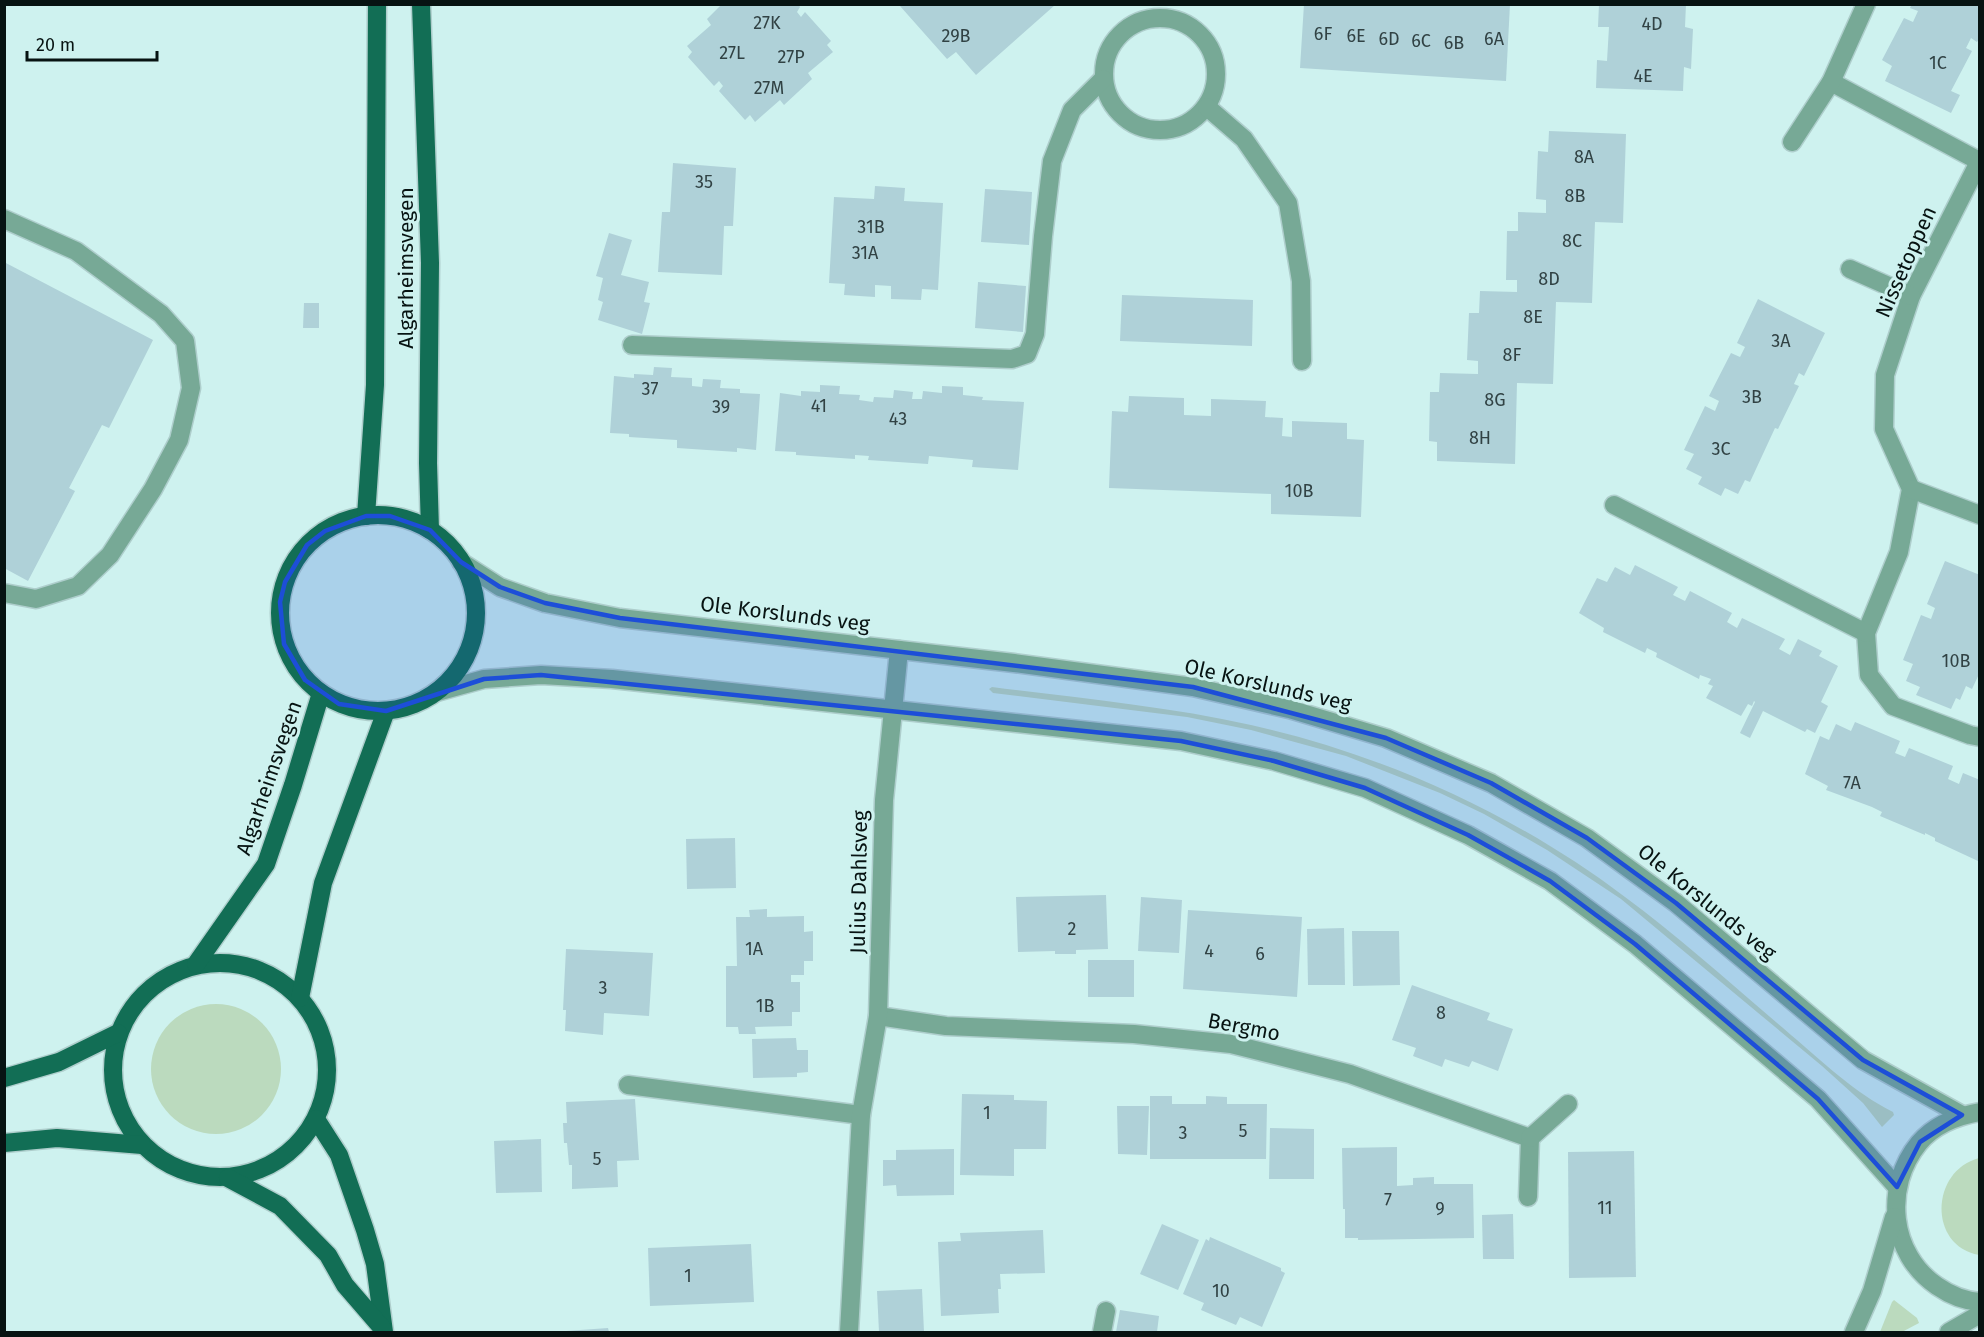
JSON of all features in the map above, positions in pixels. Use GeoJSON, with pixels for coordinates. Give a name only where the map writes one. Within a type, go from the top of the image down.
{"type":"FeatureCollection","features":[{"type":"Feature","properties":{"kind":"main road","name":"Algarheimsvegen"},"geometry":{"type":"LineString","coordinates":[[366,516],[375,385],[377,4]]}},
{"type":"Feature","properties":{"kind":"main road","name":"Algarheimsvegen"},"geometry":{"type":"LineString","coordinates":[[421,4],[430,263],[428,462],[430,530]]}},
{"type":"Feature","properties":{"kind":"main road"},"geometry":{"type":"LineString","coordinates":[[366,516],[390,516],[430,530],[448,544],[461,561],[470,582],[475,603],[475,626],[462,663],[451,679],[436,692],[419,702],[386,711],[346,706],[321,693],[305,680],[284,644],[280,623],[280,602],[285,582],[294,563],[316,538],[344,521],[366,516]]}},
{"type":"Feature","properties":{"kind":"main road","name":"Algarheimsvegen"},"geometry":{"type":"LineString","coordinates":[[196,964],[266,864],[321,693]]}},
{"type":"Feature","properties":{"kind":"main road"},"geometry":{"type":"LineString","coordinates":[[300,998],[323,883],[386,711]]}},
{"type":"Feature","properties":{"kind":"main road"},"geometry":{"type":"LineString","coordinates":[[224,962],[252,967],[278,979],[300,998],[315,1019],[324,1043],[328,1069],[325,1095],[316,1119],[294,1148],[263,1169],[228,1178],[187,1172],[167,1164],[142,1145],[125,1121],[114,1092],[112,1063],[118,1033],[131,1009],[148,989],[171,974],[196,964],[224,962]]}},
{"type":"Feature","properties":{"kind":"main road"},"geometry":{"type":"LineString","coordinates":[[4,1078],[59,1062],[118,1033]]}},
{"type":"Feature","properties":{"kind":"main road"},"geometry":{"type":"LineString","coordinates":[[316,1119],[339,1155],[365,1230],[375,1264],[383,1331]]}},
{"type":"Feature","properties":{"kind":"main road"},"geometry":{"type":"LineString","coordinates":[[4,1143],[57,1138],[142,1145]]}},
{"type":"Feature","properties":{"kind":"main road"},"geometry":{"type":"LineString","coordinates":[[228,1178],[280,1206],[328,1255],[345,1285],[383,1331]]}},
{"type":"Feature","properties":{"kind":"street"},"geometry":{"type":"LineString","coordinates":[[1792,142],[1831,82],[1866,4]]}},
{"type":"Feature","properties":{"kind":"street"},"geometry":{"type":"LineString","coordinates":[[1143,12],[1188,24],[1206,40],[1216,61],[1216,85],[1207,107],[1186,125],[1159,131],[1132,124],[1112,105],[1103,79],[1107,54],[1120,32],[1143,12]]}},
{"type":"Feature","properties":{"kind":"street"},"geometry":{"type":"LineString","coordinates":[[632,345],[1012,359],[1028,354],[1035,334],[1052,161],[1072,110],[1103,79]]}},
{"type":"Feature","properties":{"kind":"street"},"geometry":{"type":"LineString","coordinates":[[1831,82],[1979,161]]}},
{"type":"Feature","properties":{"kind":"street"},"geometry":{"type":"LineString","coordinates":[[1207,107],[1244,138],[1288,203],[1301,281],[1302,361]]}},
{"type":"Feature","properties":{"kind":"street","name":"Nissetoppen"},"geometry":{"type":"LineString","coordinates":[[1911,489],[1884,429],[1885,375],[1911,296],[1979,161]]}},
{"type":"Feature","properties":{"kind":"street"},"geometry":{"type":"LineString","coordinates":[[4,219],[76,251],[161,314],[186,341],[191,388],[179,440],[153,489],[110,555],[78,586],[36,599],[4,594]]}},
{"type":"Feature","properties":{"kind":"street"},"geometry":{"type":"LineString","coordinates":[[1850,269],[1911,296]]}},
{"type":"Feature","properties":{"kind":"street"},"geometry":{"type":"LineString","coordinates":[[1980,515],[1911,489],[1899,552],[1866,633],[1869,675],[1893,706],[1980,737]]}},
{"type":"Feature","properties":{"kind":"street"},"geometry":{"type":"LineString","coordinates":[[1614,505],[1866,633]]}},
{"type":"Feature","properties":{"kind":"street","name":"Ole Korslunds veg"},"geometry":{"type":"LineString","coordinates":[[461,561],[500,586],[545,603],[620,618],[1014,663],[1193,687],[1289,709],[1386,738],[1491,783],[1587,838],[1676,903],[1863,1060],[1971,1114]]}},
{"type":"Feature","properties":{"kind":"street","name":"Julius Dahlsveg"},"geometry":{"type":"LineString","coordinates":[[849,1332],[861,1115],[878,1016],[884,800],[899,650]]}},
{"type":"Feature","properties":{"kind":"street"},"geometry":{"type":"LineString","coordinates":[[436,692],[484,679],[542,675],[612,679],[1181,741],[1274,760],[1365,788],[1468,835],[1550,881],[1635,944],[1818,1099],[1897,1187]]}},
{"type":"Feature","properties":{"kind":"street","name":"Bergmo"},"geometry":{"type":"LineString","coordinates":[[878,1016],[946,1026],[1134,1034],[1231,1044],[1350,1074],[1530,1138]]}},
{"type":"Feature","properties":{"kind":"street"},"geometry":{"type":"LineString","coordinates":[[628,1085],[861,1115]]}},
{"type":"Feature","properties":{"kind":"street"},"geometry":{"type":"LineString","coordinates":[[1528,1197],[1530,1138],[1568,1104]]}},
{"type":"Feature","properties":{"kind":"street"},"geometry":{"type":"LineString","coordinates":[[1854,1332],[1872,1291],[1895,1212],[1897,1187],[1906,1163],[1920,1142],[1939,1126],[1971,1114]]}},
{"type":"Feature","properties":{"kind":"street"},"geometry":{"type":"LineString","coordinates":[[1895,1212],[1900,1237],[1911,1260],[1927,1279],[1948,1293],[1971,1302],[1980,1302]]}},
{"type":"Feature","properties":{"kind":"street"},"geometry":{"type":"LineString","coordinates":[[1102,1332],[1106,1311]]}},
{"type":"Feature","properties":{"kind":"street"},"geometry":{"type":"LineString","coordinates":[[1949,1332],[1980,1314]]}},
{"type":"Feature","properties":{"kind":"highlighted area"},"geometry":{"type":"Polygon","coordinates":[[[366,516],[390,516],[430,530],[461,562],[500,587],[545,603],[620,618],[1193,687],[1386,738],[1491,783],[1587,838],[1676,903],[1863,1060],[1962,1115],[1920,1142],[1897,1187],[1818,1099],[1635,944],[1550,881],[1468,835],[1365,788],[1274,761],[1181,741],[541,675],[484,679],[386,711],[339,704],[305,680],[284,644],[280,602],[285,582],[307,545],[325,531],[366,516]]]}},
{"type":"Feature","properties":{"kind":"green space"},"geometry":{"type":"Polygon","coordinates":[[[992,687],[1154,708],[1251,725],[1350,753],[1447,791],[1539,839],[1625,897],[1689,947],[1840,1076],[1866,1096],[1893,1112],[1894,1115],[1882,1127],[1863,1103],[1822,1066],[1621,899],[1547,850],[1484,814],[1440,793],[1346,756],[1251,730],[1187,717],[993,693],[989,689],[992,687]]]}},
{"type":"Feature","properties":{"kind":"green space"},"geometry":{"type":"Polygon","coordinates":[[[216,1004],[241,1009],[262,1023],[276,1044],[281,1069],[276,1094],[262,1115],[241,1129],[216,1134],[191,1129],[170,1115],[156,1094],[151,1069],[156,1044],[170,1023],[191,1009],[216,1004]]]}},
{"type":"Feature","properties":{"kind":"green space"},"geometry":{"type":"Polygon","coordinates":[[[1980,1158],[1979,1255],[1962,1249],[1951,1238],[1944,1224],[1942,1208],[1944,1192],[1951,1177],[1963,1166],[1980,1158]]]}},
{"type":"Feature","properties":{"kind":"green space"},"geometry":{"type":"Polygon","coordinates":[[[1894,1300],[1917,1318],[1919,1323],[1902,1332],[1880,1332],[1892,1302],[1894,1300]]]}},
{"type":"Feature","properties":{"kind":"building"},"geometry":{"type":"Polygon","coordinates":[[[722,4],[798,4],[800,7],[797,12],[801,17],[805,12],[831,41],[827,45],[833,52],[808,73],[812,79],[784,105],[780,100],[755,122],[750,115],[745,120],[719,91],[723,86],[719,81],[714,86],[688,57],[692,52],[687,46],[711,25],[707,19],[722,4]]]}},
{"type":"Feature","properties":{"kind":"building"},"geometry":{"type":"Polygon","coordinates":[[[1304,4],[1510,4],[1506,81],[1300,68],[1304,4]]]}},
{"type":"Feature","properties":{"kind":"building"},"geometry":{"type":"Polygon","coordinates":[[[1599,4],[1686,4],[1685,27],[1693,29],[1691,69],[1684,67],[1683,91],[1596,88],[1597,60],[1607,61],[1609,27],[1598,27],[1599,4]]]}},
{"type":"Feature","properties":{"kind":"building"},"geometry":{"type":"Polygon","coordinates":[[[1912,4],[1980,4],[1980,37],[1977,42],[1971,38],[1966,48],[1972,51],[1951,91],[1960,95],[1951,113],[1885,81],[1892,66],[1882,60],[1904,18],[1913,22],[1918,11],[1910,8],[1912,4]]]}},
{"type":"Feature","properties":{"kind":"building"},"geometry":{"type":"Polygon","coordinates":[[[1055,5],[976,75],[956,52],[947,59],[900,6],[1055,5]]]}},
{"type":"Feature","properties":{"kind":"building"},"geometry":{"type":"Polygon","coordinates":[[[1549,131],[1626,134],[1623,223],[1595,222],[1592,303],[1556,302],[1553,384],[1517,383],[1515,464],[1437,461],[1437,442],[1429,441],[1430,392],[1439,392],[1440,373],[1478,374],[1478,361],[1467,360],[1469,313],[1479,313],[1480,291],[1517,292],[1517,280],[1506,280],[1507,231],[1518,231],[1518,212],[1546,213],[1546,200],[1536,199],[1538,151],[1548,152],[1549,131]]]}},
{"type":"Feature","properties":{"kind":"building"},"geometry":{"type":"Polygon","coordinates":[[[673,163],[736,168],[733,226],[724,226],[722,275],[658,272],[662,212],[670,212],[673,163]]]}},
{"type":"Feature","properties":{"kind":"building"},"geometry":{"type":"Polygon","coordinates":[[[875,186],[905,188],[904,201],[943,203],[938,290],[922,289],[921,300],[891,299],[891,286],[875,285],[875,297],[844,295],[845,284],[829,283],[834,197],[874,199],[875,186]]]}},
{"type":"Feature","properties":{"kind":"building"},"geometry":{"type":"Polygon","coordinates":[[[985,189],[1032,192],[1029,245],[981,242],[985,189]]]}},
{"type":"Feature","properties":{"kind":"building"},"geometry":{"type":"Polygon","coordinates":[[[609,233],[632,240],[621,275],[649,282],[644,302],[650,303],[642,334],[598,320],[603,302],[598,300],[603,278],[596,276],[609,233]]]}},
{"type":"Feature","properties":{"kind":"building"},"geometry":{"type":"Polygon","coordinates":[[[4,262],[153,340],[109,428],[102,425],[69,488],[75,491],[28,581],[4,568],[4,262]]]}},
{"type":"Feature","properties":{"kind":"building"},"geometry":{"type":"Polygon","coordinates":[[[978,282],[1026,286],[1023,332],[975,328],[978,282]]]}},
{"type":"Feature","properties":{"kind":"building"},"geometry":{"type":"Polygon","coordinates":[[[1122,295],[1253,300],[1252,346],[1120,341],[1122,295]]]}},
{"type":"Feature","properties":{"kind":"building"},"geometry":{"type":"Polygon","coordinates":[[[1758,299],[1825,333],[1804,376],[1799,373],[1794,384],[1799,386],[1778,429],[1775,428],[1750,482],[1745,480],[1738,494],[1725,488],[1721,496],[1698,484],[1702,477],[1686,469],[1694,454],[1684,450],[1705,406],[1715,411],[1719,401],[1709,396],[1731,353],[1740,357],[1745,347],[1737,343],[1758,299]]]}},
{"type":"Feature","properties":{"kind":"building"},"geometry":{"type":"Polygon","coordinates":[[[304,303],[319,303],[319,328],[303,328],[304,303]]]}},
{"type":"Feature","properties":{"kind":"building"},"geometry":{"type":"Polygon","coordinates":[[[654,367],[672,368],[671,377],[692,378],[692,386],[702,387],[703,379],[721,380],[720,388],[740,389],[740,393],[760,394],[756,450],[737,448],[737,452],[677,448],[677,440],[629,437],[629,434],[610,433],[614,376],[634,378],[634,374],[653,375],[654,367]]]}},
{"type":"Feature","properties":{"kind":"building"},"geometry":{"type":"Polygon","coordinates":[[[820,385],[840,386],[839,394],[860,395],[859,400],[873,402],[874,397],[893,398],[894,390],[913,392],[912,399],[922,399],[923,391],[942,393],[942,386],[963,387],[963,395],[983,397],[982,400],[1024,402],[1018,470],[972,467],[973,460],[929,456],[928,464],[868,460],[869,456],[855,455],[855,459],[796,455],[796,452],[775,451],[780,393],[801,396],[801,391],[820,392],[820,385]]]}},
{"type":"Feature","properties":{"kind":"building"},"geometry":{"type":"Polygon","coordinates":[[[1129,396],[1184,398],[1184,415],[1211,416],[1211,399],[1266,401],[1265,417],[1283,418],[1282,436],[1292,437],[1292,421],[1347,423],[1347,439],[1364,440],[1361,517],[1271,514],[1271,494],[1109,488],[1112,411],[1128,412],[1129,396]]]}},
{"type":"Feature","properties":{"kind":"building"},"geometry":{"type":"Polygon","coordinates":[[[1945,561],[1980,575],[1980,672],[1972,689],[1966,686],[1960,700],[1956,698],[1951,709],[1916,695],[1920,687],[1906,681],[1913,664],[1903,660],[1921,615],[1931,619],[1935,608],[1927,604],[1945,561]]]}},
{"type":"Feature","properties":{"kind":"building"},"geometry":{"type":"Polygon","coordinates":[[[1635,565],[1678,587],[1673,595],[1685,601],[1690,591],[1732,613],[1727,622],[1737,628],[1742,618],[1785,639],[1779,649],[1790,655],[1798,639],[1822,651],[1819,656],[1838,666],[1821,702],[1828,706],[1815,733],[1807,729],[1805,732],[1763,711],[1750,738],[1740,733],[1755,702],[1754,701],[1752,706],[1748,704],[1741,716],[1706,698],[1713,686],[1708,684],[1711,679],[1700,675],[1699,679],[1656,657],[1657,653],[1647,648],[1645,653],[1603,632],[1604,628],[1579,613],[1597,578],[1607,582],[1615,567],[1630,575],[1635,565]]]}},
{"type":"Feature","properties":{"kind":"building"},"geometry":{"type":"Polygon","coordinates":[[[1855,722],[1900,741],[1895,753],[1905,757],[1909,748],[1953,766],[1948,779],[1959,784],[1963,773],[1980,780],[1978,861],[1935,841],[1935,838],[1925,833],[1925,835],[1880,816],[1882,812],[1872,807],[1826,790],[1828,786],[1805,774],[1820,736],[1829,740],[1836,724],[1851,731],[1855,722]]]}},
{"type":"Feature","properties":{"kind":"building"},"geometry":{"type":"Polygon","coordinates":[[[735,838],[736,888],[687,889],[686,839],[735,838]]]}},
{"type":"Feature","properties":{"kind":"building"},"geometry":{"type":"Polygon","coordinates":[[[1106,895],[1108,949],[1076,950],[1076,954],[1055,954],[1055,951],[1018,952],[1016,897],[1106,895]]]}},
{"type":"Feature","properties":{"kind":"building"},"geometry":{"type":"Polygon","coordinates":[[[1141,897],[1182,900],[1179,953],[1138,951],[1141,897]]]}},
{"type":"Feature","properties":{"kind":"building"},"geometry":{"type":"Polygon","coordinates":[[[767,909],[767,917],[804,916],[804,932],[813,931],[813,961],[804,961],[804,975],[791,975],[791,982],[800,982],[800,1012],[792,1012],[792,1026],[755,1027],[756,1034],[739,1034],[738,1027],[726,1027],[726,966],[737,966],[736,917],[750,917],[749,910],[767,909]]]}},
{"type":"Feature","properties":{"kind":"building"},"geometry":{"type":"Polygon","coordinates":[[[1188,910],[1302,917],[1297,997],[1183,989],[1188,910]]]}},
{"type":"Feature","properties":{"kind":"building"},"geometry":{"type":"Polygon","coordinates":[[[1344,928],[1345,985],[1308,985],[1307,929],[1344,928]]]}},
{"type":"Feature","properties":{"kind":"building"},"geometry":{"type":"Polygon","coordinates":[[[1352,931],[1399,931],[1400,985],[1353,986],[1352,931]]]}},
{"type":"Feature","properties":{"kind":"building"},"geometry":{"type":"Polygon","coordinates":[[[566,949],[653,953],[649,1016],[604,1013],[603,1035],[565,1031],[566,1010],[563,1010],[566,949]]]}},
{"type":"Feature","properties":{"kind":"building"},"geometry":{"type":"Polygon","coordinates":[[[1088,960],[1134,960],[1134,997],[1088,997],[1088,960]]]}},
{"type":"Feature","properties":{"kind":"building"},"geometry":{"type":"Polygon","coordinates":[[[1412,985],[1490,1013],[1487,1020],[1513,1029],[1498,1071],[1472,1061],[1469,1067],[1445,1059],[1442,1067],[1413,1056],[1416,1048],[1392,1040],[1412,985]]]}},
{"type":"Feature","properties":{"kind":"building"},"geometry":{"type":"Polygon","coordinates":[[[796,1038],[797,1050],[808,1050],[808,1072],[797,1073],[797,1077],[753,1078],[752,1039],[796,1038]]]}},
{"type":"Feature","properties":{"kind":"building"},"geometry":{"type":"Polygon","coordinates":[[[962,1094],[1014,1095],[1014,1100],[1047,1101],[1046,1149],[1014,1149],[1014,1176],[960,1175],[962,1094]]]}},
{"type":"Feature","properties":{"kind":"building"},"geometry":{"type":"Polygon","coordinates":[[[1150,1096],[1172,1096],[1172,1104],[1206,1104],[1206,1096],[1227,1097],[1227,1104],[1267,1104],[1266,1159],[1150,1159],[1150,1096]]]}},
{"type":"Feature","properties":{"kind":"building"},"geometry":{"type":"Polygon","coordinates":[[[635,1099],[639,1160],[617,1161],[618,1187],[572,1189],[572,1165],[569,1165],[567,1143],[564,1143],[563,1123],[567,1123],[566,1102],[635,1099]]]}},
{"type":"Feature","properties":{"kind":"building"},"geometry":{"type":"Polygon","coordinates":[[[1117,1106],[1149,1106],[1147,1155],[1118,1154],[1117,1106]]]}},
{"type":"Feature","properties":{"kind":"building"},"geometry":{"type":"Polygon","coordinates":[[[1270,1128],[1314,1129],[1314,1179],[1269,1179],[1270,1128]]]}},
{"type":"Feature","properties":{"kind":"building"},"geometry":{"type":"Polygon","coordinates":[[[541,1139],[542,1192],[496,1193],[494,1141],[541,1139]]]}},
{"type":"Feature","properties":{"kind":"building"},"geometry":{"type":"Polygon","coordinates":[[[1397,1147],[1397,1186],[1413,1185],[1413,1178],[1434,1177],[1434,1184],[1473,1184],[1474,1238],[1358,1240],[1358,1238],[1345,1238],[1342,1148],[1397,1147]]]}},
{"type":"Feature","properties":{"kind":"building"},"geometry":{"type":"Polygon","coordinates":[[[954,1149],[954,1195],[897,1196],[896,1185],[883,1186],[883,1160],[896,1160],[896,1150],[954,1149]]]}},
{"type":"Feature","properties":{"kind":"building"},"geometry":{"type":"Polygon","coordinates":[[[1634,1151],[1636,1277],[1569,1278],[1568,1152],[1634,1151]]]}},
{"type":"Feature","properties":{"kind":"building"},"geometry":{"type":"Polygon","coordinates":[[[1513,1214],[1514,1259],[1483,1259],[1482,1215],[1513,1214]]]}},
{"type":"Feature","properties":{"kind":"building"},"geometry":{"type":"Polygon","coordinates":[[[1162,1224],[1199,1240],[1178,1290],[1140,1274],[1162,1224]]]}},
{"type":"Feature","properties":{"kind":"building"},"geometry":{"type":"Polygon","coordinates":[[[1043,1230],[1045,1273],[1000,1274],[999,1313],[941,1316],[938,1242],[961,1241],[960,1233],[1043,1230]]]}},
{"type":"Feature","properties":{"kind":"building"},"geometry":{"type":"Polygon","coordinates":[[[1210,1237],[1281,1268],[1281,1271],[1285,1273],[1262,1327],[1240,1317],[1236,1325],[1201,1310],[1204,1303],[1183,1294],[1206,1239],[1209,1241],[1210,1237]]]}},
{"type":"Feature","properties":{"kind":"building"},"geometry":{"type":"Polygon","coordinates":[[[751,1244],[754,1302],[650,1306],[648,1248],[751,1244]]]}},
{"type":"Feature","properties":{"kind":"building"},"geometry":{"type":"Polygon","coordinates":[[[922,1289],[924,1332],[879,1332],[877,1291],[922,1289]]]}},
{"type":"Feature","properties":{"kind":"building"},"geometry":{"type":"Polygon","coordinates":[[[1120,1310],[1159,1316],[1157,1332],[1116,1332],[1120,1310]]]}},
{"type":"Feature","properties":{"kind":"building"},"geometry":{"type":"Polygon","coordinates":[[[608,1328],[609,1332],[566,1332],[566,1331],[608,1328]]]}}]}
